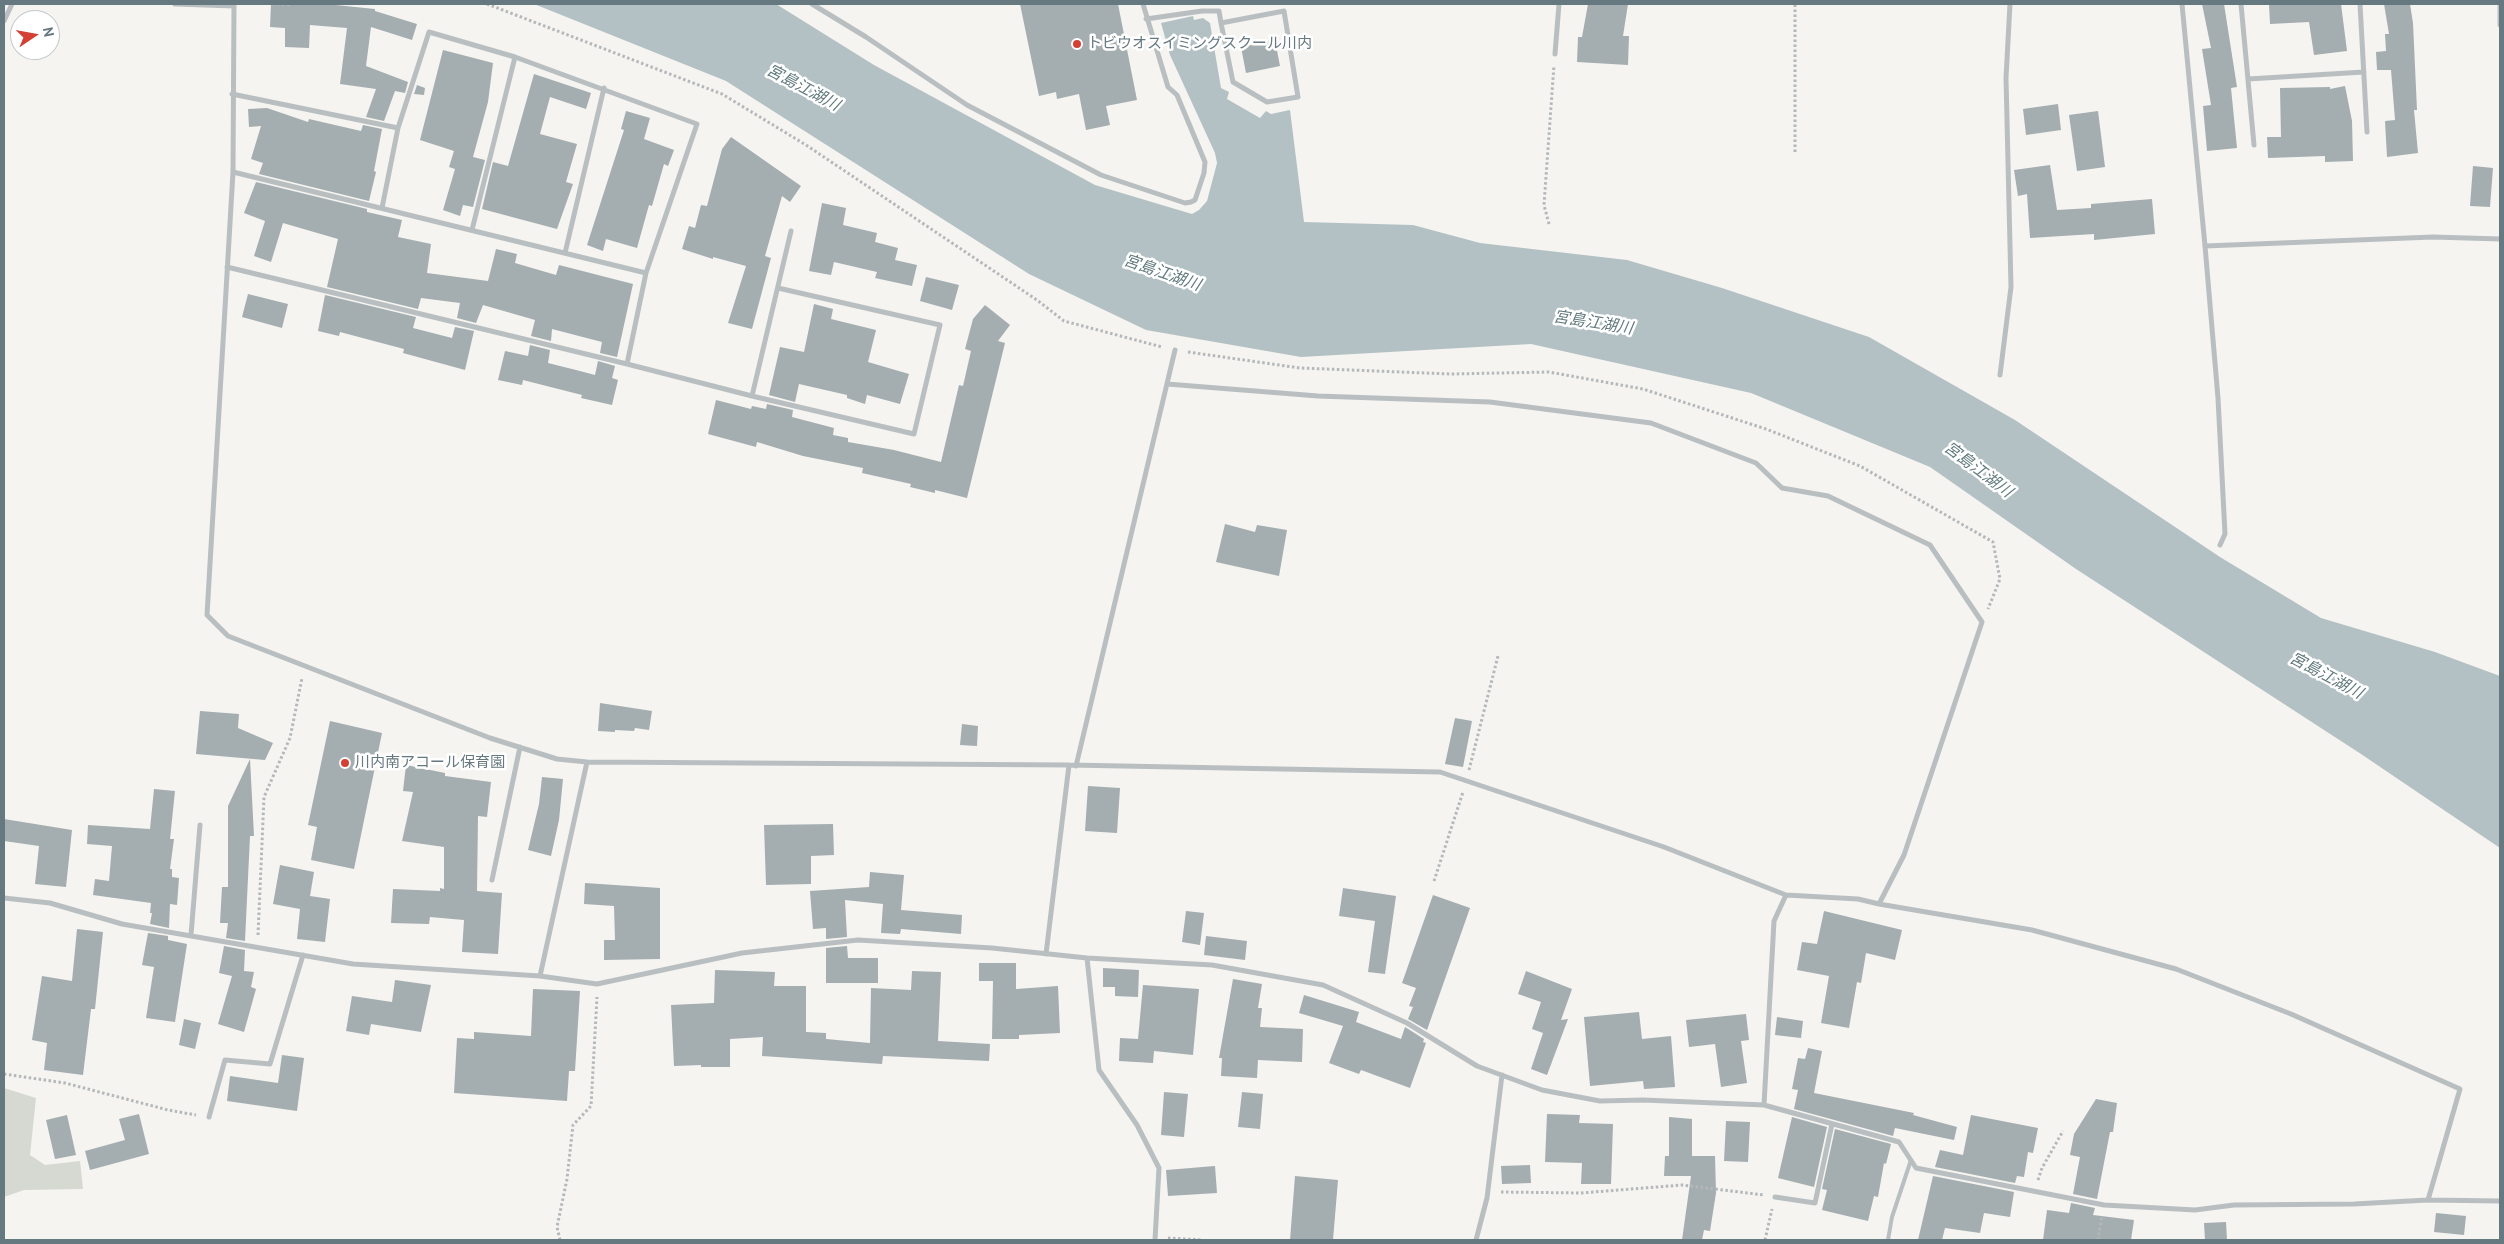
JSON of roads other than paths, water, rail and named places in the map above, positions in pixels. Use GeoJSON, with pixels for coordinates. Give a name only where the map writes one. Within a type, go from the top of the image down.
{"type":"FeatureCollection","features":[{"type":"Feature","properties":{"kind":"street"},"geometry":{"type":"LineString","coordinates":[[4,22],[12,4]]}},
{"type":"Feature","properties":{"kind":"street"},"geometry":{"type":"LineString","coordinates":[[174,4],[234,5],[233,172],[207,615],[228,636],[490,738],[557,759],[587,762],[1069,765],[1440,772],[1664,847],[1786,894],[1858,899],[2032,930],[2176,969],[2291,1014],[2460,1089],[2428,1200]]}},
{"type":"Feature","properties":{"kind":"street"},"geometry":{"type":"LineString","coordinates":[[812,4],[866,37],[967,105],[1092,171],[1185,203],[1191,202],[1195,200],[1204,173],[1205,162],[1177,95],[1168,87],[1143,4]]}},
{"type":"Feature","properties":{"kind":"street"},"geometry":{"type":"LineString","coordinates":[[1146,18],[1219,11],[1232,82],[1267,102],[1298,97],[1283,4]]}},
{"type":"Feature","properties":{"kind":"street"},"geometry":{"type":"LineString","coordinates":[[1555,54],[1559,4]]}},
{"type":"Feature","properties":{"kind":"street"},"geometry":{"type":"LineString","coordinates":[[2000,375],[2011,287],[2006,78],[2010,4]]}},
{"type":"Feature","properties":{"kind":"street"},"geometry":{"type":"LineString","coordinates":[[2182,4],[2218,398],[2225,534],[2220,545]]}},
{"type":"Feature","properties":{"kind":"street"},"geometry":{"type":"LineString","coordinates":[[2240,4],[2254,145]]}},
{"type":"Feature","properties":{"kind":"street"},"geometry":{"type":"LineString","coordinates":[[2360,4],[2367,132]]}},
{"type":"Feature","properties":{"kind":"street"},"geometry":{"type":"LineString","coordinates":[[2500,4],[2500,25]]}},
{"type":"Feature","properties":{"kind":"street"},"geometry":{"type":"LineString","coordinates":[[1221,23],[1284,11]]}},
{"type":"Feature","properties":{"kind":"street"},"geometry":{"type":"LineString","coordinates":[[382,208],[398,128],[429,32],[516,57],[697,124],[646,273],[627,364]]}},
{"type":"Feature","properties":{"kind":"street"},"geometry":{"type":"LineString","coordinates":[[472,230],[516,57]]}},
{"type":"Feature","properties":{"kind":"street"},"geometry":{"type":"LineString","coordinates":[[2248,79],[2364,72]]}},
{"type":"Feature","properties":{"kind":"street"},"geometry":{"type":"LineString","coordinates":[[565,253],[604,88]]}},
{"type":"Feature","properties":{"kind":"street"},"geometry":{"type":"LineString","coordinates":[[232,94],[398,128]]}},
{"type":"Feature","properties":{"kind":"street"},"geometry":{"type":"LineString","coordinates":[[233,172],[646,273]]}},
{"type":"Feature","properties":{"kind":"street"},"geometry":{"type":"LineString","coordinates":[[752,396],[791,231]]}},
{"type":"Feature","properties":{"kind":"street"},"geometry":{"type":"LineString","coordinates":[[2205,246],[2433,237],[2500,238]]}},
{"type":"Feature","properties":{"kind":"street"},"geometry":{"type":"LineString","coordinates":[[227,267],[914,434],[940,325],[778,288]]}},
{"type":"Feature","properties":{"kind":"street"},"geometry":{"type":"LineString","coordinates":[[1076,766],[1175,350]]}},
{"type":"Feature","properties":{"kind":"street"},"geometry":{"type":"LineString","coordinates":[[1167,384],[1318,396],[1490,402],[1652,423],[1756,463],[1782,488],[1828,496],[1930,545],[1982,622],[1904,855],[1879,904]]}},
{"type":"Feature","properties":{"kind":"street"},"geometry":{"type":"LineString","coordinates":[[492,880],[520,747]]}},
{"type":"Feature","properties":{"kind":"street"},"geometry":{"type":"LineString","coordinates":[[540,976],[587,762]]}},
{"type":"Feature","properties":{"kind":"street"},"geometry":{"type":"LineString","coordinates":[[1046,954],[1069,765]]}},
{"type":"Feature","properties":{"kind":"street"},"geometry":{"type":"LineString","coordinates":[[191,935],[200,825]]}},
{"type":"Feature","properties":{"kind":"street"},"geometry":{"type":"LineString","coordinates":[[1764,1105],[1774,921],[1786,894]]}},
{"type":"Feature","properties":{"kind":"street"},"geometry":{"type":"LineString","coordinates":[[4,898],[50,904],[122,924],[353,964],[540,976],[597,984],[742,953],[858,940],[1087,958],[1212,964],[1323,985],[1399,1018],[1477,1066],[1542,1090],[1600,1101],[1642,1100],[1764,1105],[1899,1142],[1916,1168],[2035,1192],[2104,1204],[2195,1210],[2234,1204],[2336,1204],[2428,1200],[2500,1201]]}},
{"type":"Feature","properties":{"kind":"street"},"geometry":{"type":"LineString","coordinates":[[209,1117],[225,1060],[270,1064],[302,955]]}},
{"type":"Feature","properties":{"kind":"street"},"geometry":{"type":"LineString","coordinates":[[1087,958],[1099,1070],[1136,1126],[1159,1168],[1155,1239]]}},
{"type":"Feature","properties":{"kind":"street"},"geometry":{"type":"LineString","coordinates":[[1476,1240],[1488,1192],[1502,1075]]}},
{"type":"Feature","properties":{"kind":"street"},"geometry":{"type":"LineString","coordinates":[[1775,1197],[1815,1203],[1832,1124]]}},
{"type":"Feature","properties":{"kind":"lane"},"geometry":{"type":"LineString","coordinates":[[1888,1240],[1892,1217],[1911,1160]]}},
{"type":"Feature","properties":{"kind":"water","name":"宮島江湖川"},"geometry":{"type":"Polygon","coordinates":[[[534,4],[776,4],[874,65],[1095,185],[1192,214],[1199,210],[1207,201],[1217,163],[1215,153],[1170,55],[1161,23],[1193,16],[1194,20],[1203,18],[1210,23],[1221,88],[1229,92],[1227,99],[1260,118],[1266,111],[1271,114],[1290,110],[1304,222],[1413,225],[1480,243],[1627,260],[1722,288],[1869,337],[2015,420],[2220,557],[2321,618],[2435,652],[2500,676],[2500,848],[2361,754],[2076,569],[1930,467],[1751,393],[1531,344],[1301,357],[1146,330],[1029,274],[726,81],[534,4]]]}},
{"type":"Feature","properties":{"kind":"place","name":"トビウオスイミングスクール川内"},"geometry":{"type":"Point","coordinates":[1077,44]}},
{"type":"Feature","properties":{"kind":"place","name":"川内南アコール保育園"},"geometry":{"type":"Point","coordinates":[345,763]}}]}
